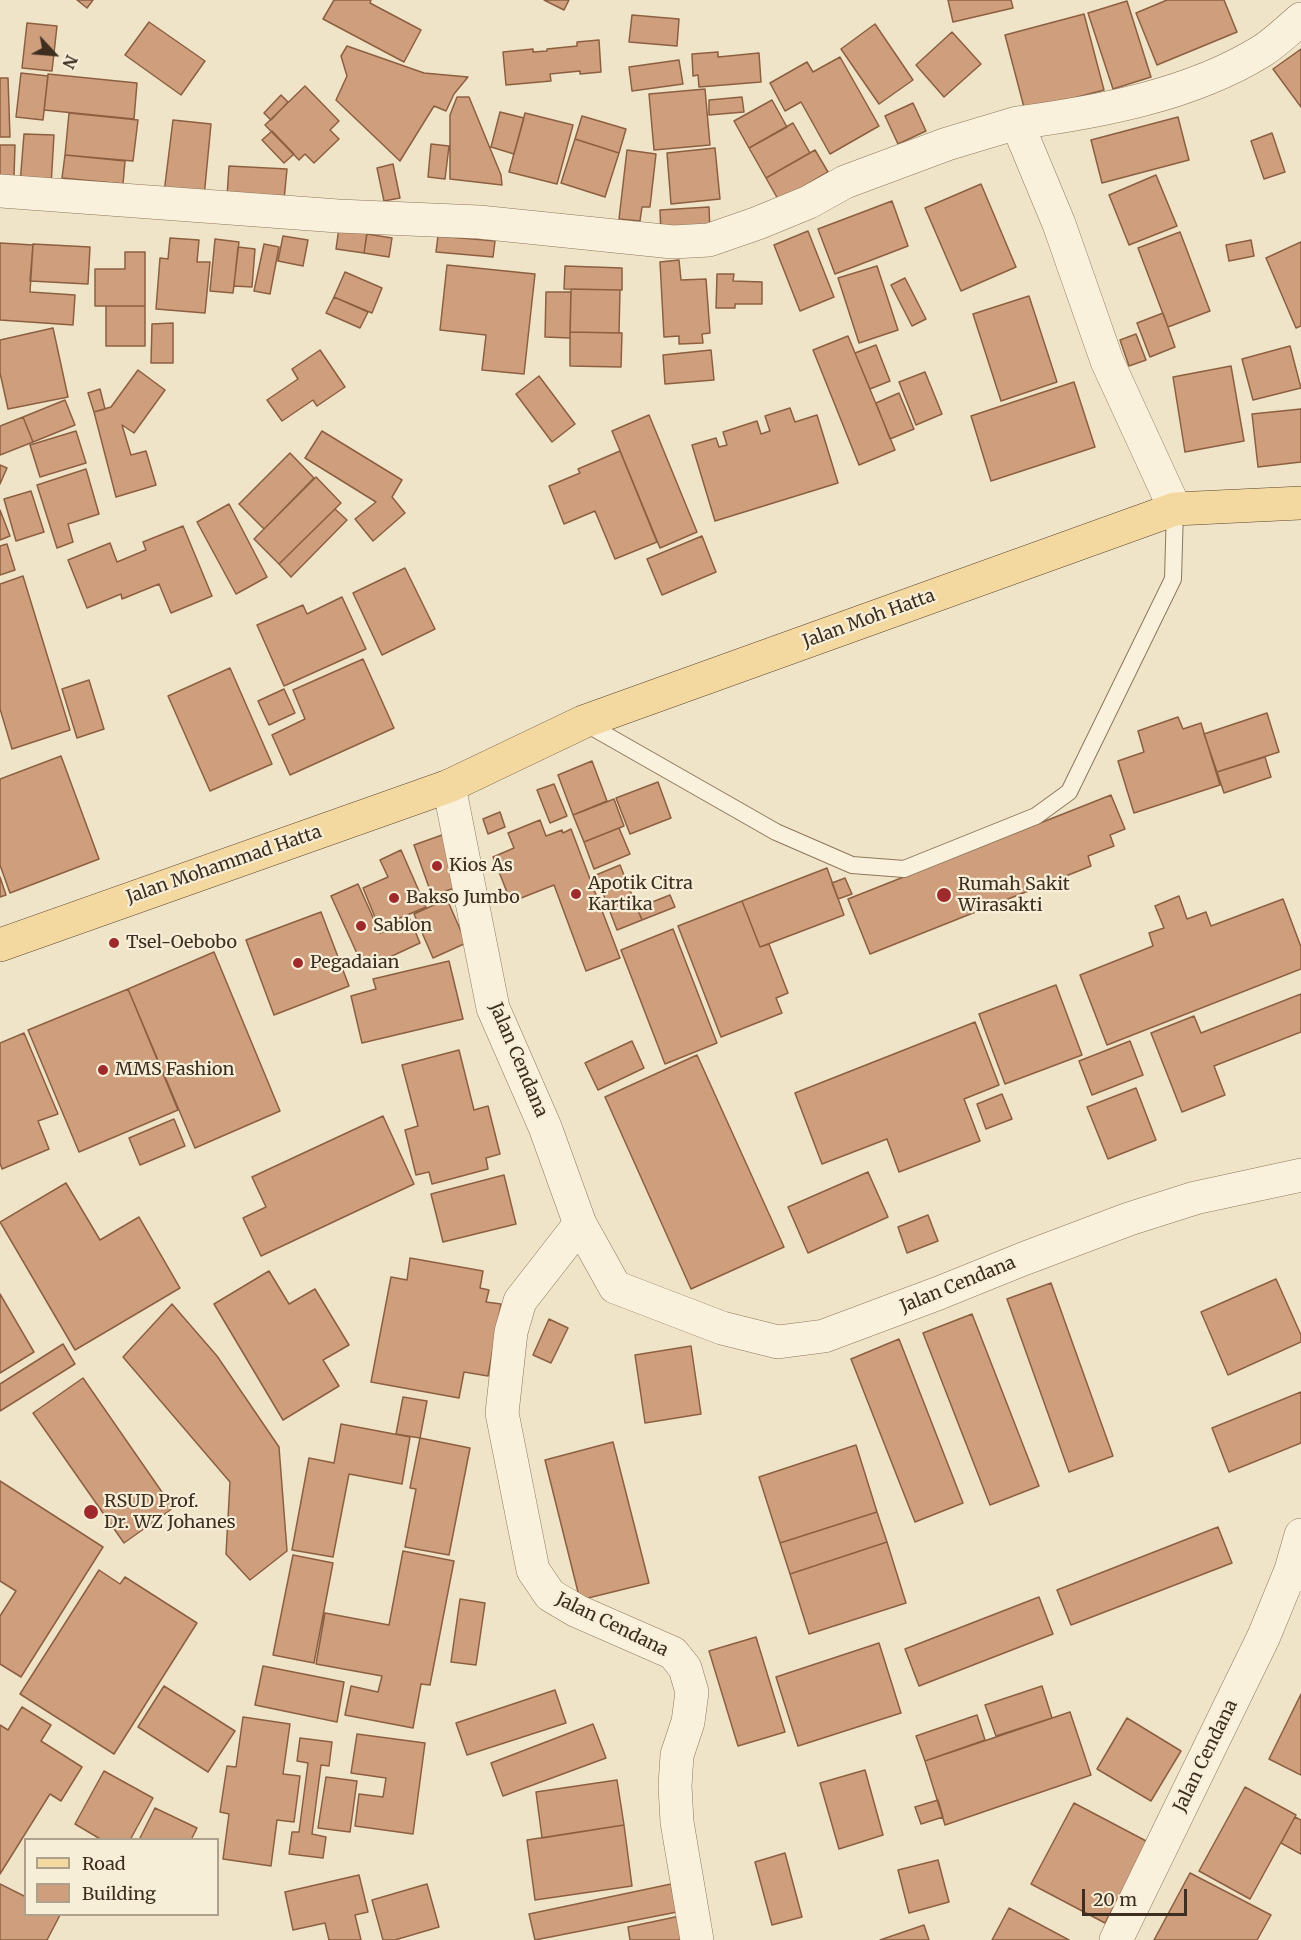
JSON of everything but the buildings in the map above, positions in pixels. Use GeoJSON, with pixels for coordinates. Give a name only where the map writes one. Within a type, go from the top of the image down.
{"type":"FeatureCollection","features":[{"type":"Feature","properties":{"kind":"main road","name":"Jalan Moh Hatta"},"geometry":{"type":"LineString","coordinates":[[449,786],[584,722],[1175,509],[1301,503]]}},
{"type":"Feature","properties":{"kind":"main road","name":"Jalan Mohammad Hatta"},"geometry":{"type":"LineString","coordinates":[[0,945],[449,786]]}},
{"type":"Feature","properties":{"kind":"street"},"geometry":{"type":"LineString","coordinates":[[0,191],[338,216],[479,222],[674,242],[709,240],[809,202],[846,182],[947,144],[1017,123],[1079,114],[1185,87],[1226,71],[1264,50],[1301,19]]}},
{"type":"Feature","properties":{"kind":"street"},"geometry":{"type":"LineString","coordinates":[[1017,123],[1059,224],[1107,361],[1175,509]]}},
{"type":"Feature","properties":{"kind":"street","name":"Jalan Cendana"},"geometry":{"type":"LineString","coordinates":[[449,786],[493,1008],[545,1127],[580,1224],[615,1287],[723,1328],[778,1342],[824,1336],[1129,1219],[1195,1198],[1301,1174]]}},
{"type":"Feature","properties":{"kind":"street","name":"Jalan Cendana"},"geometry":{"type":"LineString","coordinates":[[580,1224],[520,1301],[510,1332],[502,1413],[533,1570],[550,1595],[577,1611],[673,1653],[685,1668],[692,1692],[688,1722],[677,1755],[675,1786],[677,1821],[697,1940]]}},
{"type":"Feature","properties":{"kind":"street","name":"Jalan Cendana"},"geometry":{"type":"LineString","coordinates":[[1116,1940],[1296,1573],[1301,1535]]}},
{"type":"Feature","properties":{"kind":"lane"},"geometry":{"type":"LineString","coordinates":[[584,722],[776,832],[852,865],[904,869],[1036,816],[1069,792],[1173,579],[1175,509]]}},
{"type":"Feature","properties":{"kind":"place","name":"Kios As"},"geometry":{"type":"Point","coordinates":[437,866]}},
{"type":"Feature","properties":{"kind":"place","name":"Apotik Citra Kartika"},"geometry":{"type":"Point","coordinates":[576,894]}},
{"type":"Feature","properties":{"kind":"place","name":"Rumah Sakit Wirasakti"},"geometry":{"type":"Point","coordinates":[944,895]}},
{"type":"Feature","properties":{"kind":"place","name":"Bakso Jumbo"},"geometry":{"type":"Point","coordinates":[394,898]}},
{"type":"Feature","properties":{"kind":"place","name":"Sablon"},"geometry":{"type":"Point","coordinates":[361,926]}},
{"type":"Feature","properties":{"kind":"place","name":"Tsel-Oebobo"},"geometry":{"type":"Point","coordinates":[114,943]}},
{"type":"Feature","properties":{"kind":"place","name":"Pegadaian"},"geometry":{"type":"Point","coordinates":[298,963]}},
{"type":"Feature","properties":{"kind":"place","name":"MMS Fashion"},"geometry":{"type":"Point","coordinates":[103,1070]}},
{"type":"Feature","properties":{"kind":"place","name":"RSUD Prof. Dr. WZ Johanes"},"geometry":{"type":"Point","coordinates":[91,1512]}}]}
